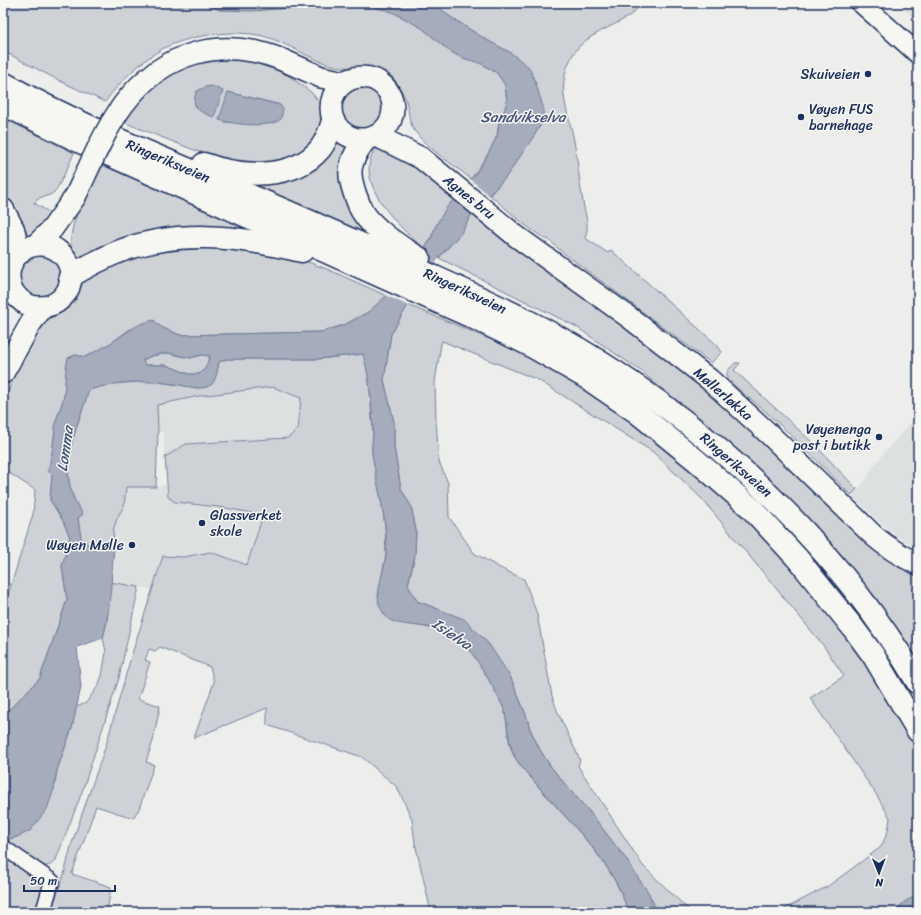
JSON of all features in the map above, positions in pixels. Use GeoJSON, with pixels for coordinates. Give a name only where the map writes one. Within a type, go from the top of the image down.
{"type":"FeatureCollection","features":[{"type":"Feature","properties":{"kind":"highway","name":"Ringeriksveien"},"geometry":{"type":"LineString","coordinates":[[3,83],[43,104],[359,254],[474,306],[535,324],[596,359],[662,404],[694,428],[768,492],[816,545],[860,598],[915,678]]}},
{"type":"Feature","properties":{"kind":"highway"},"geometry":{"type":"LineString","coordinates":[[126,143],[168,151],[208,165],[243,174],[268,174],[290,168],[311,157],[319,150],[329,134],[333,96]]}},
{"type":"Feature","properties":{"kind":"highway","name":"Ringeriksveien"},"geometry":{"type":"LineString","coordinates":[[3,104],[83,144],[359,254]]}},
{"type":"Feature","properties":{"kind":"highway"},"geometry":{"type":"LineString","coordinates":[[384,132],[353,157],[350,174],[352,185],[363,212],[379,230],[392,240],[417,256],[447,272],[474,306]]}},
{"type":"Feature","properties":{"kind":"highway"},"geometry":{"type":"LineString","coordinates":[[3,210],[12,230],[28,249]]}},
{"type":"Feature","properties":{"kind":"highway"},"geometry":{"type":"LineString","coordinates":[[70,277],[82,268],[123,250],[152,242],[187,237],[227,237],[359,254]]}},
{"type":"Feature","properties":{"kind":"highway","name":"Ringeriksveien"},"geometry":{"type":"LineString","coordinates":[[474,306],[526,343],[587,378],[638,413],[697,461],[750,508],[797,558],[842,613],[873,655],[915,725]]}},
{"type":"Feature","properties":{"kind":"main road"},"geometry":{"type":"LineString","coordinates":[[861,3],[918,54]]}},
{"type":"Feature","properties":{"kind":"main road"},"geometry":{"type":"LineString","coordinates":[[28,249],[47,246],[62,255],[68,264],[70,277],[69,285],[62,298],[56,302],[43,307],[32,306],[24,303],[17,297],[9,283],[10,266],[14,259],[52,229],[74,197],[122,106],[145,80],[157,71],[184,57],[198,52],[222,48],[250,50],[264,53],[285,61],[333,96],[338,129],[346,136],[355,139],[384,132],[393,106],[390,96],[384,87],[376,80],[365,77],[354,78],[333,96]]}},
{"type":"Feature","properties":{"kind":"main road","name":"Agnes bru"},"geometry":{"type":"LineString","coordinates":[[384,132],[421,158],[516,236]]}},
{"type":"Feature","properties":{"kind":"main road"},"geometry":{"type":"LineString","coordinates":[[62,255],[62,246],[74,197]]}},
{"type":"Feature","properties":{"kind":"main road","name":"Møllerløkka"},"geometry":{"type":"LineString","coordinates":[[516,236],[630,318],[710,380],[769,434],[874,536],[898,554],[918,564]]}},
{"type":"Feature","properties":{"kind":"main road"},"geometry":{"type":"LineString","coordinates":[[4,371],[17,318],[17,297]]}},
{"type":"Feature","properties":{"kind":"main road"},"geometry":{"type":"LineString","coordinates":[[4,371],[31,323],[43,307]]}},
{"type":"Feature","properties":{"kind":"street"},"geometry":{"type":"LineString","coordinates":[[3,847],[52,881],[43,912]]}},
{"type":"Feature","properties":{"kind":"shaded area"},"geometry":{"type":"Polygon","coordinates":[[[3,3],[204,3],[220,10],[291,8],[311,3],[359,3],[392,11],[422,28],[448,50],[460,57],[480,63],[497,73],[505,85],[507,101],[499,122],[497,136],[488,154],[471,179],[433,150],[419,137],[411,124],[406,100],[402,92],[391,75],[382,70],[369,67],[342,67],[326,64],[263,36],[225,33],[185,40],[162,49],[130,73],[105,102],[56,79],[3,51],[3,3]]]}},
{"type":"Feature","properties":{"kind":"shaded area"},"geometry":{"type":"Polygon","coordinates":[[[434,3],[642,3],[631,15],[585,41],[574,53],[568,65],[565,76],[564,97],[577,156],[587,220],[585,238],[608,253],[611,250],[717,345],[722,352],[711,363],[561,251],[548,239],[545,239],[525,225],[490,195],[506,177],[541,124],[511,53],[485,39],[449,16],[434,3]]]}},
{"type":"Feature","properties":{"kind":"shaded area"},"geometry":{"type":"Polygon","coordinates":[[[897,3],[918,3],[918,22],[897,3]]]}},
{"type":"Feature","properties":{"kind":"shaded area"},"geometry":{"type":"Polygon","coordinates":[[[243,59],[265,65],[289,76],[311,92],[320,103],[324,115],[324,126],[312,145],[284,161],[260,165],[222,161],[123,122],[145,92],[176,70],[209,60],[243,59]],[[228,92],[225,122],[263,124],[280,105],[228,92]]]}},
{"type":"Feature","properties":{"kind":"shaded area"},"geometry":{"type":"Polygon","coordinates":[[[362,86],[374,90],[380,96],[384,108],[380,120],[374,126],[362,130],[350,126],[344,120],[340,108],[344,96],[350,90],[362,86]]]}},
{"type":"Feature","properties":{"kind":"shaded area"},"geometry":{"type":"Polygon","coordinates":[[[3,118],[74,153],[55,191],[48,196],[40,198],[34,203],[52,214],[32,237],[27,238],[3,192],[3,118]]]}},
{"type":"Feature","properties":{"kind":"shaded area"},"geometry":{"type":"Polygon","coordinates":[[[338,137],[351,145],[374,238],[271,192],[240,180],[338,137]]]}},
{"type":"Feature","properties":{"kind":"shaded area"},"geometry":{"type":"Polygon","coordinates":[[[383,149],[409,160],[456,197],[440,218],[425,249],[415,241],[393,218],[382,204],[374,190],[370,176],[370,163],[375,150],[383,149]]]}},
{"type":"Feature","properties":{"kind":"shaded area"},"geometry":{"type":"Polygon","coordinates":[[[100,164],[265,235],[78,261],[72,252],[71,241],[73,227],[83,199],[100,164]]]}},
{"type":"Feature","properties":{"kind":"shaded area"},"geometry":{"type":"Polygon","coordinates":[[[473,212],[678,366],[742,420],[867,542],[898,567],[918,575],[918,662],[904,639],[866,588],[673,399],[641,371],[575,326],[439,258],[461,233],[473,212]]]}},
{"type":"Feature","properties":{"kind":"shaded area"},"geometry":{"type":"Polygon","coordinates":[[[202,243],[297,258],[327,269],[387,296],[368,312],[344,325],[321,332],[180,335],[161,327],[130,329],[108,345],[85,357],[75,355],[56,421],[52,454],[48,471],[52,475],[50,500],[62,519],[70,537],[62,566],[67,600],[40,678],[3,716],[3,611],[33,514],[35,490],[3,469],[3,404],[30,338],[40,325],[72,303],[78,292],[80,283],[129,256],[202,243]]]}},
{"type":"Feature","properties":{"kind":"shaded area"},"geometry":{"type":"Polygon","coordinates":[[[40,253],[52,257],[58,263],[62,275],[58,287],[52,293],[40,297],[28,293],[22,287],[18,275],[22,263],[28,257],[40,253]]]}},
{"type":"Feature","properties":{"kind":"shaded area"},"geometry":{"type":"Polygon","coordinates":[[[3,300],[7,313],[3,332],[3,300]]]}},
{"type":"Feature","properties":{"kind":"shaded area"},"geometry":{"type":"Polygon","coordinates":[[[408,305],[523,353],[554,370],[610,405],[647,432],[725,499],[765,537],[800,576],[865,662],[904,724],[918,752],[918,897],[908,900],[894,912],[779,912],[828,886],[881,847],[888,831],[890,818],[876,794],[810,698],[844,676],[823,645],[702,499],[653,452],[538,380],[442,341],[435,382],[436,421],[439,462],[448,483],[449,517],[474,553],[500,568],[524,579],[537,614],[552,696],[558,713],[580,760],[578,766],[643,866],[691,912],[655,912],[654,903],[626,859],[589,811],[551,767],[540,750],[530,729],[526,715],[510,676],[436,608],[417,601],[408,585],[415,555],[416,530],[411,506],[401,489],[394,447],[394,422],[384,380],[391,334],[408,305]]]}},
{"type":"Feature","properties":{"kind":"shaded area"},"geometry":{"type":"Polygon","coordinates":[[[168,353],[190,358],[202,355],[210,356],[205,369],[199,374],[189,374],[166,365],[145,365],[143,360],[151,356],[168,353]]]}},
{"type":"Feature","properties":{"kind":"shaded area"},"geometry":{"type":"Polygon","coordinates":[[[364,354],[368,371],[370,392],[373,432],[372,452],[385,527],[386,554],[378,596],[399,623],[437,630],[454,637],[469,649],[500,699],[505,712],[510,746],[516,760],[589,844],[601,860],[612,876],[628,912],[431,912],[415,843],[412,819],[397,787],[362,757],[267,725],[267,708],[194,738],[214,682],[210,667],[160,647],[155,651],[149,649],[145,660],[150,662],[138,699],[160,706],[153,741],[146,762],[154,765],[139,809],[133,818],[96,806],[72,874],[111,887],[107,912],[51,912],[65,871],[71,846],[106,745],[131,657],[163,556],[183,557],[211,552],[247,565],[263,515],[226,508],[175,502],[168,497],[165,457],[186,444],[288,438],[298,429],[301,398],[273,387],[199,396],[157,405],[158,431],[156,487],[126,487],[124,506],[117,518],[113,531],[114,547],[108,545],[91,547],[81,538],[78,518],[83,514],[74,499],[69,483],[68,468],[73,437],[89,390],[110,384],[152,381],[198,388],[216,376],[219,362],[226,359],[318,359],[364,354]]]}},
{"type":"Feature","properties":{"kind":"shaded area"},"geometry":{"type":"Polygon","coordinates":[[[735,363],[740,363],[734,370],[814,444],[857,489],[851,495],[791,435],[738,389],[728,378],[727,372],[735,363]]]}},
{"type":"Feature","properties":{"kind":"shaded area"},"geometry":{"type":"Polygon","coordinates":[[[273,387],[301,398],[298,430],[288,438],[186,444],[165,457],[163,432],[158,431],[157,405],[199,396],[273,387]]]}},
{"type":"Feature","properties":{"kind":"shaded area"},"geometry":{"type":"Polygon","coordinates":[[[918,414],[918,548],[897,537],[851,495],[864,483],[873,466],[918,414]]]}},
{"type":"Feature","properties":{"kind":"shaded area"},"geometry":{"type":"Polygon","coordinates":[[[166,485],[168,497],[263,515],[248,565],[211,552],[183,557],[163,556],[152,589],[110,582],[113,571],[113,531],[117,518],[124,506],[125,487],[156,487],[166,485]]]}},
{"type":"Feature","properties":{"kind":"shaded area"},"geometry":{"type":"Polygon","coordinates":[[[110,582],[139,587],[119,678],[82,792],[55,862],[46,866],[30,859],[3,841],[17,837],[54,789],[57,770],[72,728],[76,707],[86,703],[98,686],[102,676],[106,652],[103,638],[107,622],[110,582]]]}},
{"type":"Feature","properties":{"kind":"shaded area"},"geometry":{"type":"Polygon","coordinates":[[[3,852],[41,879],[43,887],[34,912],[3,912],[3,852]]]}},
{"type":"Feature","properties":{"kind":"water"},"geometry":{"type":"Polygon","coordinates":[[[205,3],[311,3],[291,8],[252,11],[220,10],[205,3]]]}},
{"type":"Feature","properties":{"kind":"water"},"geometry":{"type":"Polygon","coordinates":[[[359,3],[434,3],[449,16],[485,39],[511,53],[529,67],[544,110],[541,124],[506,177],[473,212],[461,233],[438,258],[391,334],[384,380],[394,422],[394,447],[401,489],[411,506],[416,530],[415,555],[408,585],[417,601],[464,619],[488,643],[510,676],[526,715],[530,729],[540,750],[551,767],[589,811],[626,859],[649,893],[655,912],[628,912],[622,894],[602,860],[591,845],[519,763],[510,744],[503,707],[472,652],[455,638],[440,630],[394,622],[387,618],[381,609],[378,602],[378,596],[386,554],[386,541],[382,504],[372,454],[373,431],[371,402],[369,382],[363,354],[318,359],[226,359],[219,362],[213,383],[203,388],[193,388],[163,383],[132,382],[89,390],[73,437],[68,468],[69,484],[74,499],[83,514],[78,518],[81,538],[91,547],[108,545],[114,547],[106,627],[103,638],[77,647],[81,687],[72,728],[57,770],[54,789],[47,809],[30,831],[3,841],[3,716],[40,678],[67,600],[62,566],[70,537],[62,519],[50,500],[52,475],[48,471],[52,454],[56,421],[64,397],[68,358],[75,355],[85,357],[104,347],[140,324],[154,320],[161,327],[180,335],[321,332],[344,325],[368,312],[402,282],[431,239],[435,227],[447,207],[477,172],[497,136],[499,122],[507,101],[505,85],[497,73],[480,63],[460,57],[448,50],[422,28],[392,12],[359,3]],[[168,353],[151,356],[143,360],[145,365],[166,365],[189,374],[199,374],[205,369],[210,356],[202,355],[190,358],[168,353]]]}},
{"type":"Feature","properties":{"kind":"water"},"geometry":{"type":"Polygon","coordinates":[[[212,86],[223,91],[214,117],[200,111],[194,102],[197,91],[205,87],[212,86]]]}},
{"type":"Feature","properties":{"kind":"water"},"geometry":{"type":"Polygon","coordinates":[[[228,92],[280,105],[283,109],[281,119],[276,122],[260,125],[233,123],[219,120],[228,92]]]}},
{"type":"Feature","properties":{"kind":"water"},"geometry":{"type":"Polygon","coordinates":[[[918,897],[918,912],[894,912],[908,900],[918,897]]]}},
{"type":"Feature","properties":{"kind":"pier"},"geometry":{"type":"Polygon","coordinates":[[[469,178],[491,197],[478,211],[454,196],[469,178]]]}},
{"type":"Feature","properties":{"kind":"pier"},"geometry":{"type":"Polygon","coordinates":[[[401,281],[413,299],[409,306],[385,295],[401,281]]]}},
{"type":"Feature","properties":{"kind":"place","name":"Skuiveien"},"geometry":{"type":"Point","coordinates":[868,74]}},
{"type":"Feature","properties":{"kind":"place","name":"Vøyen FUS barnehage"},"geometry":{"type":"Point","coordinates":[801,117]}},
{"type":"Feature","properties":{"kind":"place","name":"Vøyenenga post i butikk"},"geometry":{"type":"Point","coordinates":[879,437]}},
{"type":"Feature","properties":{"kind":"place","name":"Glassverket skole"},"geometry":{"type":"Point","coordinates":[202,523]}},
{"type":"Feature","properties":{"kind":"place","name":"Wøyen Mølle"},"geometry":{"type":"Point","coordinates":[132,545]}},
{"type":"Feature","properties":{"kind":"water label","name":"Sandvikselva"},"geometry":{"type":"Point","coordinates":[523,117]}},
{"type":"Feature","properties":{"kind":"water label","name":"Lomma"},"geometry":{"type":"Point","coordinates":[65,449]}},
{"type":"Feature","properties":{"kind":"water label","name":"Isielva"},"geometry":{"type":"Point","coordinates":[452,634]}}]}
